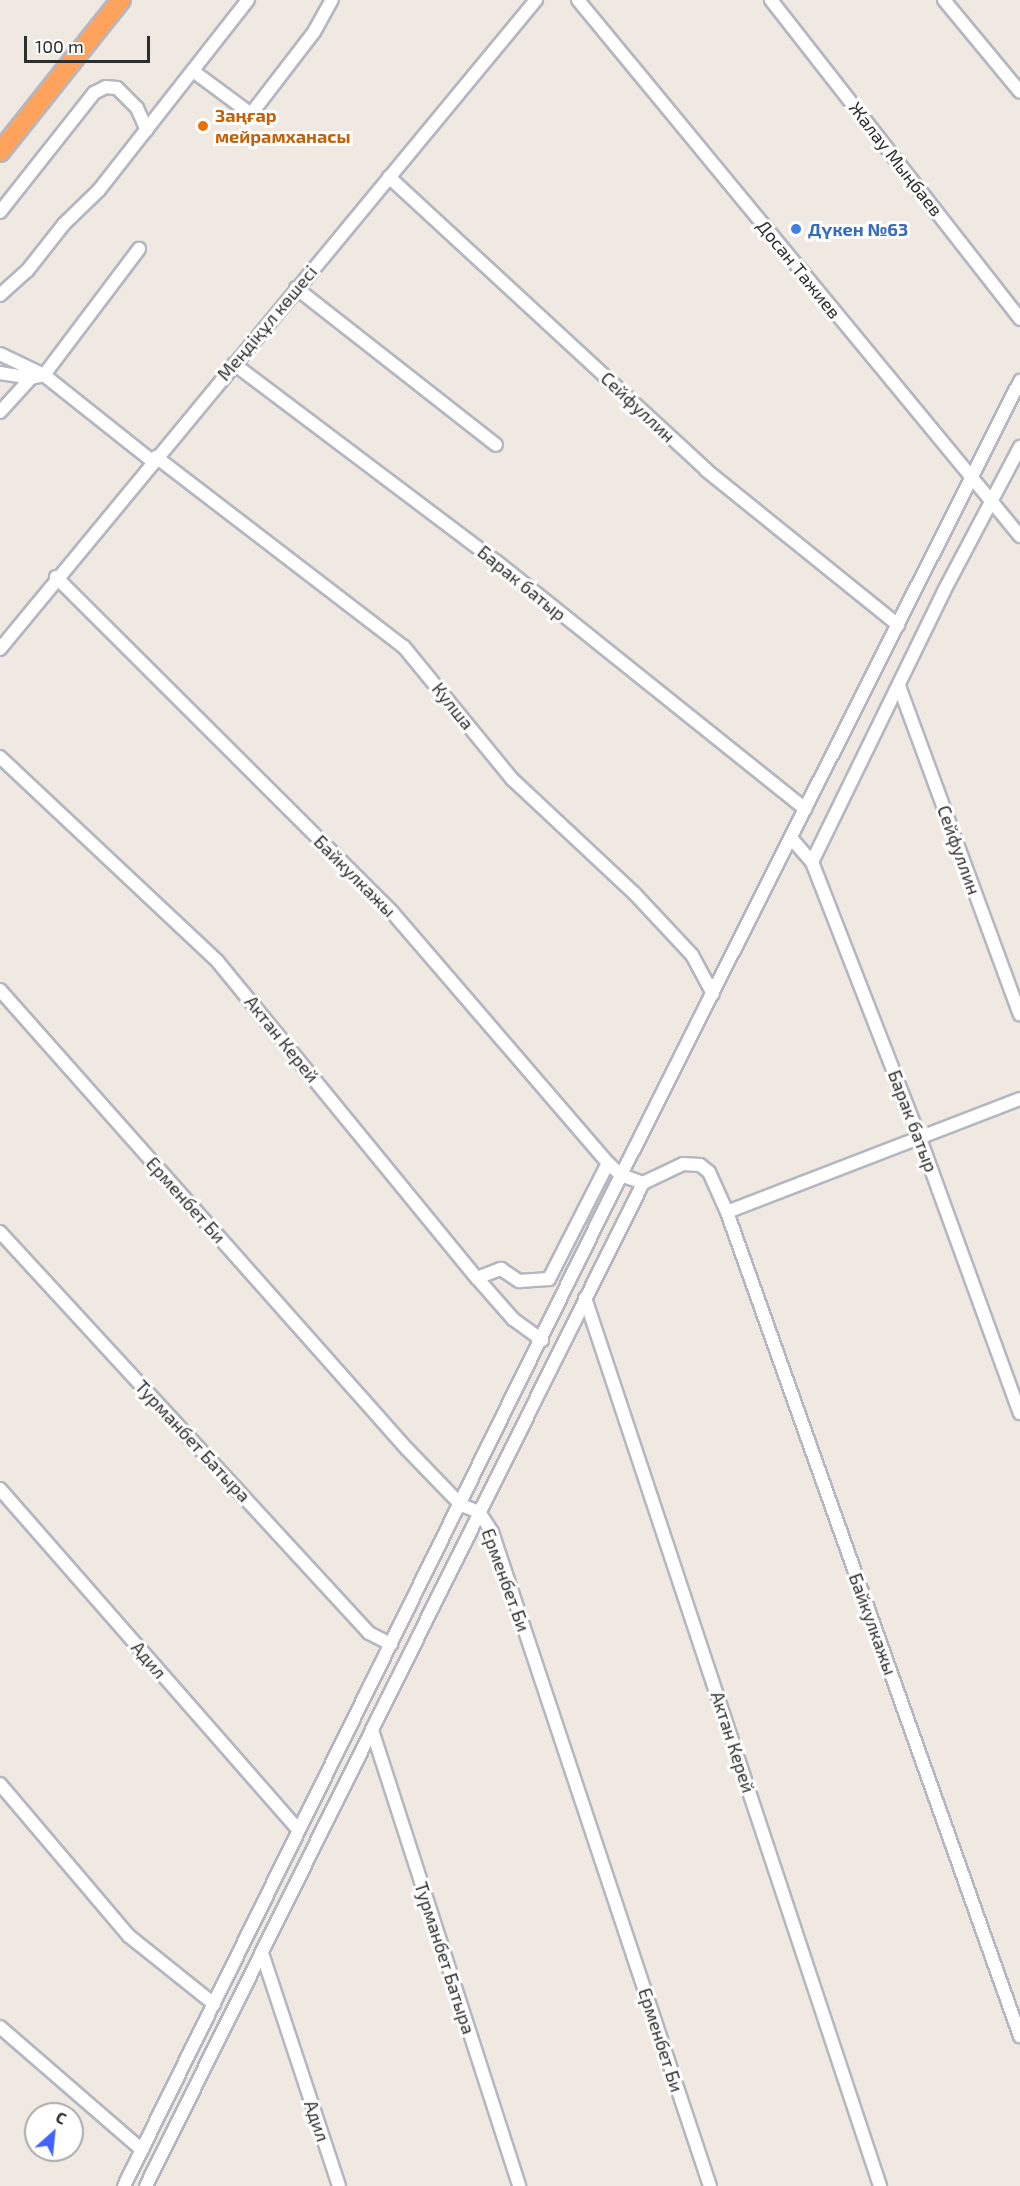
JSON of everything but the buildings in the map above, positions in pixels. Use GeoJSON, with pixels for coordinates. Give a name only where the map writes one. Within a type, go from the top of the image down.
{"type":"FeatureCollection","features":[{"type":"Feature","properties":{"kind":"highway"},"geometry":{"type":"LineString","coordinates":[[0,152],[121,0]]}},
{"type":"Feature","properties":{"kind":"street"},"geometry":{"type":"LineString","coordinates":[[0,295],[27,271],[64,224],[99,190],[248,0]]}},
{"type":"Feature","properties":{"kind":"street"},"geometry":{"type":"LineString","coordinates":[[193,71],[251,114],[314,32],[332,0]]}},
{"type":"Feature","properties":{"kind":"street","name":"Меңдіқұл көшесі"},"geometry":{"type":"LineString","coordinates":[[0,649],[56,577],[536,0]]}},
{"type":"Feature","properties":{"kind":"street","name":"Досан Тажиев"},"geometry":{"type":"LineString","coordinates":[[578,0],[1020,536]]}},
{"type":"Feature","properties":{"kind":"street","name":"Жалау Мыңбаев"},"geometry":{"type":"LineString","coordinates":[[771,0],[1020,319]]}},
{"type":"Feature","properties":{"kind":"street"},"geometry":{"type":"LineString","coordinates":[[944,0],[1020,92]]}},
{"type":"Feature","properties":{"kind":"street"},"geometry":{"type":"LineString","coordinates":[[0,212],[100,90],[117,88],[137,108],[147,129]]}},
{"type":"Feature","properties":{"kind":"street","name":"Сейфуллин"},"geometry":{"type":"LineString","coordinates":[[389,177],[706,470],[898,625]]}},
{"type":"Feature","properties":{"kind":"street"},"geometry":{"type":"LineString","coordinates":[[0,373],[31,378],[44,375],[139,249]]}},
{"type":"Feature","properties":{"kind":"street"},"geometry":{"type":"LineString","coordinates":[[296,288],[496,445]]}},
{"type":"Feature","properties":{"kind":"street","name":"Кулша"},"geometry":{"type":"LineString","coordinates":[[0,354],[44,375],[404,647],[512,779],[634,893],[692,955],[713,994]]}},
{"type":"Feature","properties":{"kind":"street","name":"Барак батыр"},"geometry":{"type":"LineString","coordinates":[[234,364],[497,562],[806,809]]}},
{"type":"Feature","properties":{"kind":"street"},"geometry":{"type":"LineString","coordinates":[[1,407],[31,378]]}},
{"type":"Feature","properties":{"kind":"street"},"geometry":{"type":"LineString","coordinates":[[124,2186],[298,1829],[461,1505],[621,1175],[1020,381]]}},
{"type":"Feature","properties":{"kind":"street"},"geometry":{"type":"LineString","coordinates":[[812,862],[1020,447]]}},
{"type":"Feature","properties":{"kind":"street","name":"Байкулкажы"},"geometry":{"type":"LineString","coordinates":[[56,577],[392,912],[608,1163],[621,1175],[643,1183],[683,1164],[700,1165],[709,1172],[727,1212],[1020,2036]]}},
{"type":"Feature","properties":{"kind":"street","name":"Сейфуллин"},"geometry":{"type":"LineString","coordinates":[[899,686],[1020,1014]]}},
{"type":"Feature","properties":{"kind":"street","name":"Актан Керей"},"geometry":{"type":"LineString","coordinates":[[0,758],[218,962],[477,1278],[513,1319],[542,1340]]}},
{"type":"Feature","properties":{"kind":"street","name":"Барак батыр"},"geometry":{"type":"LineString","coordinates":[[791,838],[812,862],[919,1136],[1020,1413]]}},
{"type":"Feature","properties":{"kind":"street","name":"Ерменбет Би"},"geometry":{"type":"LineString","coordinates":[[0,990],[461,1505],[479,1512],[492,1532],[710,2186]]}},
{"type":"Feature","properties":{"kind":"street"},"geometry":{"type":"LineString","coordinates":[[727,1212],[919,1136],[1020,1099]]}},
{"type":"Feature","properties":{"kind":"street"},"geometry":{"type":"LineString","coordinates":[[477,1278],[501,1269],[519,1281],[549,1279],[608,1163]]}},
{"type":"Feature","properties":{"kind":"street"},"geometry":{"type":"LineString","coordinates":[[146,2186],[643,1183]]}},
{"type":"Feature","properties":{"kind":"street","name":"Турманбет Батыра"},"geometry":{"type":"LineString","coordinates":[[0,1232],[369,1633],[391,1644]]}},
{"type":"Feature","properties":{"kind":"street","name":"Актан Керей"},"geometry":{"type":"LineString","coordinates":[[585,1298],[880,2186]]}},
{"type":"Feature","properties":{"kind":"street","name":"Адил"},"geometry":{"type":"LineString","coordinates":[[0,1489],[298,1829]]}},
{"type":"Feature","properties":{"kind":"street","name":"Турманбет Батыра"},"geometry":{"type":"LineString","coordinates":[[372,1730],[519,2186]]}},
{"type":"Feature","properties":{"kind":"street"},"geometry":{"type":"LineString","coordinates":[[0,1784],[129,1936],[214,2004]]}},
{"type":"Feature","properties":{"kind":"street","name":"Адил"},"geometry":{"type":"LineString","coordinates":[[262,1953],[339,2186]]}},
{"type":"Feature","properties":{"kind":"street"},"geometry":{"type":"LineString","coordinates":[[0,2027],[142,2150]]}},
{"type":"Feature","properties":{"kind":"place","name":"Заңғар мейрамханасы"},"geometry":{"type":"Point","coordinates":[203,126]}},
{"type":"Feature","properties":{"kind":"place","name":"Дүкен №63"},"geometry":{"type":"Point","coordinates":[796,229]}}]}
